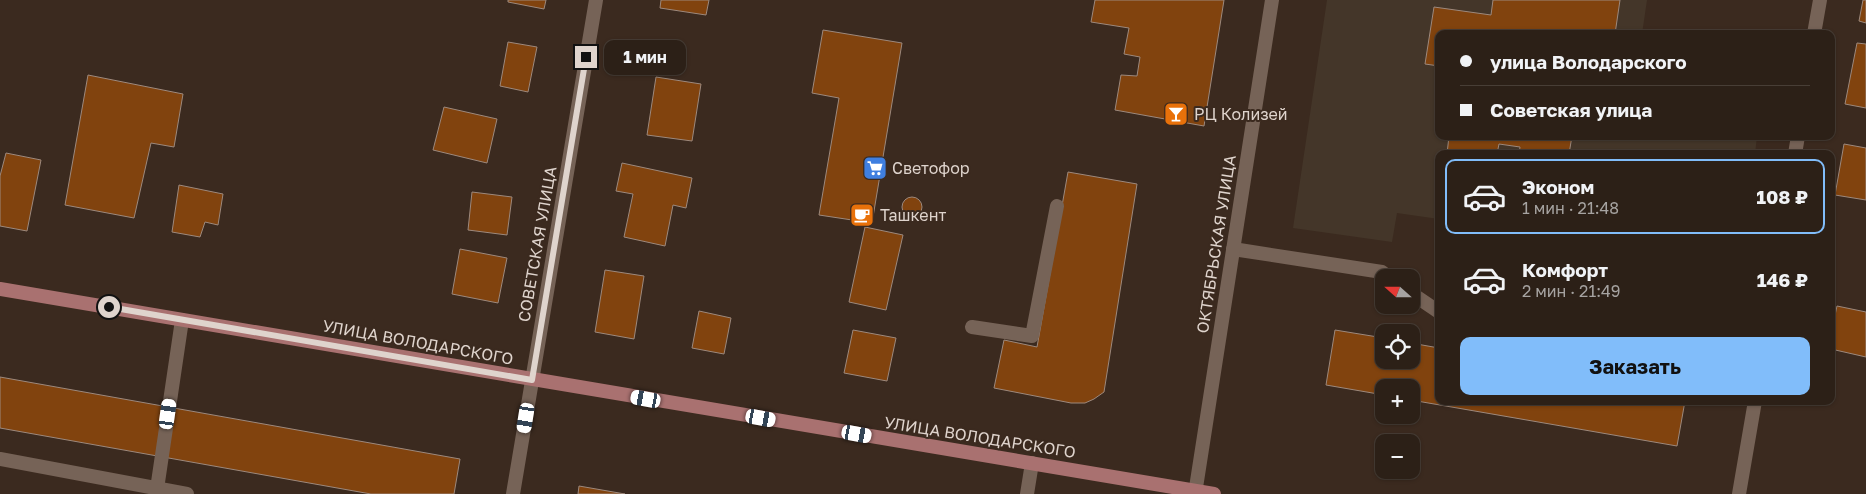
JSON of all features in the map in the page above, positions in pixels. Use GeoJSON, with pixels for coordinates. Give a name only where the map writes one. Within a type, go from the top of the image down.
{"type":"FeatureCollection","features":[{"type":"Feature","properties":{"kind":"main road","name":"УЛИЦА ВОЛОДАРСКОГО"},"geometry":{"type":"LineString","coordinates":[[0,289],[1214,494]]}},
{"type":"Feature","properties":{"kind":"street","name":"СОВЕТСКАЯ УЛИЦА"},"geometry":{"type":"LineString","coordinates":[[513,494],[596,0]]}},
{"type":"Feature","properties":{"kind":"street","name":"ОКТЯБРЬСКАЯ УЛИЦА"},"geometry":{"type":"LineString","coordinates":[[1195,492],[1272,0]]}},
{"type":"Feature","properties":{"kind":"street"},"geometry":{"type":"LineString","coordinates":[[1815,30],[1820,0]]}},
{"type":"Feature","properties":{"kind":"street"},"geometry":{"type":"LineString","coordinates":[[972,327],[1032,336],[1057,206]]}},
{"type":"Feature","properties":{"kind":"street"},"geometry":{"type":"LineString","coordinates":[[1233,249],[1375,271]]}},
{"type":"Feature","properties":{"kind":"street"},"geometry":{"type":"LineString","coordinates":[[1420,299],[1435,309]]}},
{"type":"Feature","properties":{"kind":"street"},"geometry":{"type":"LineString","coordinates":[[157,489],[182,320]]}},
{"type":"Feature","properties":{"kind":"street"},"geometry":{"type":"LineString","coordinates":[[1740,494],[1754,405]]}},
{"type":"Feature","properties":{"kind":"street"},"geometry":{"type":"LineString","coordinates":[[0,459],[187,494]]}},
{"type":"Feature","properties":{"kind":"street"},"geometry":{"type":"LineString","coordinates":[[1027,494],[1032,464]]}},
{"type":"Feature","properties":{"kind":"shaded area"},"geometry":{"type":"Polygon","coordinates":[[[1327,0],[1647,0],[1643,30],[1435,30],[1435,140],[1757,140],[1755,150],[1435,150],[1435,218],[1397,213],[1392,242],[1293,228],[1327,0]]]}},
{"type":"Feature","properties":{"kind":"building"},"geometry":{"type":"Polygon","coordinates":[[[508,0],[546,0],[544,9],[508,2],[508,0]]]}},
{"type":"Feature","properties":{"kind":"building"},"geometry":{"type":"Polygon","coordinates":[[[661,0],[709,0],[706,15],[660,8],[661,0]]]}},
{"type":"Feature","properties":{"kind":"building"},"geometry":{"type":"Polygon","coordinates":[[[1095,0],[1224,0],[1204,126],[1115,110],[1121,75],[1137,76],[1140,57],[1124,54],[1129,28],[1091,22],[1095,0]]]}},
{"type":"Feature","properties":{"kind":"building"},"geometry":{"type":"Polygon","coordinates":[[[1493,0],[1620,0],[1616,30],[1435,30],[1435,65],[1425,64],[1434,7],[1491,15],[1493,0]]]}},
{"type":"Feature","properties":{"kind":"building"},"geometry":{"type":"Polygon","coordinates":[[[1863,0],[1866,0],[1866,23],[1859,21],[1863,0]]]}},
{"type":"Feature","properties":{"kind":"building"},"geometry":{"type":"Polygon","coordinates":[[[823,30],[902,43],[872,223],[819,215],[839,98],[812,93],[823,30]]]}},
{"type":"Feature","properties":{"kind":"building"},"geometry":{"type":"Polygon","coordinates":[[[508,42],[537,47],[528,92],[500,86],[508,42]]]}},
{"type":"Feature","properties":{"kind":"building"},"geometry":{"type":"Polygon","coordinates":[[[1857,43],[1866,44],[1866,108],[1845,104],[1857,43]]]}},
{"type":"Feature","properties":{"kind":"building"},"geometry":{"type":"Polygon","coordinates":[[[88,75],[183,94],[174,147],[151,143],[134,218],[65,205],[88,75]]]}},
{"type":"Feature","properties":{"kind":"building"},"geometry":{"type":"Polygon","coordinates":[[[656,77],[701,84],[692,141],[647,135],[656,77]]]}},
{"type":"Feature","properties":{"kind":"building"},"geometry":{"type":"Polygon","coordinates":[[[444,107],[497,119],[487,163],[433,150],[444,107]]]}},
{"type":"Feature","properties":{"kind":"building"},"geometry":{"type":"Polygon","coordinates":[[[1449,140],[1571,140],[1570,150],[1520,150],[1520,147],[1499,144],[1498,150],[1447,150],[1449,140]]]}},
{"type":"Feature","properties":{"kind":"building"},"geometry":{"type":"Polygon","coordinates":[[[1844,144],[1866,148],[1866,200],[1835,195],[1844,144]]]}},
{"type":"Feature","properties":{"kind":"building"},"geometry":{"type":"Polygon","coordinates":[[[6,153],[41,160],[27,231],[0,226],[0,176],[6,153]]]}},
{"type":"Feature","properties":{"kind":"building"},"geometry":{"type":"Polygon","coordinates":[[[622,163],[692,178],[686,208],[673,205],[665,246],[624,237],[633,194],[616,191],[622,163]]]}},
{"type":"Feature","properties":{"kind":"building"},"geometry":{"type":"Polygon","coordinates":[[[1068,172],[1137,184],[1104,392],[1085,403],[1071,403],[994,388],[1004,340],[1037,347],[1068,172]]]}},
{"type":"Feature","properties":{"kind":"building"},"geometry":{"type":"Polygon","coordinates":[[[179,185],[223,194],[218,225],[205,222],[200,237],[172,232],[179,185]]]}},
{"type":"Feature","properties":{"kind":"building"},"geometry":{"type":"Polygon","coordinates":[[[472,192],[512,197],[507,235],[468,230],[472,192]]]}},
{"type":"Feature","properties":{"kind":"building"},"geometry":{"type":"Polygon","coordinates":[[[912,197],[919,200],[922,207],[919,214],[912,217],[905,214],[902,207],[905,200],[912,197]]]}},
{"type":"Feature","properties":{"kind":"building"},"geometry":{"type":"Polygon","coordinates":[[[865,227],[903,235],[886,310],[849,302],[865,227]]]}},
{"type":"Feature","properties":{"kind":"building"},"geometry":{"type":"Polygon","coordinates":[[[460,249],[507,258],[498,303],[452,294],[460,249]]]}},
{"type":"Feature","properties":{"kind":"building"},"geometry":{"type":"Polygon","coordinates":[[[605,270],[644,276],[634,339],[595,332],[605,270]]]}},
{"type":"Feature","properties":{"kind":"building"},"geometry":{"type":"Polygon","coordinates":[[[1837,306],[1866,312],[1866,357],[1835,350],[1835,315],[1837,306]]]}},
{"type":"Feature","properties":{"kind":"building"},"geometry":{"type":"Polygon","coordinates":[[[699,311],[731,318],[724,354],[692,348],[699,311]]]}},
{"type":"Feature","properties":{"kind":"building"},"geometry":{"type":"Polygon","coordinates":[[[853,330],[896,338],[887,381],[844,373],[853,330]]]}},
{"type":"Feature","properties":{"kind":"building"},"geometry":{"type":"Polygon","coordinates":[[[1335,330],[1375,337],[1375,369],[1420,369],[1420,345],[1435,347],[1435,404],[1420,402],[1420,379],[1375,379],[1375,393],[1326,385],[1335,330]]]}},
{"type":"Feature","properties":{"kind":"building"},"geometry":{"type":"Polygon","coordinates":[[[0,377],[460,459],[454,494],[371,494],[0,428],[0,377]]]}},
{"type":"Feature","properties":{"kind":"building"},"geometry":{"type":"Polygon","coordinates":[[[1440,405],[1684,405],[1677,446],[1440,405]]]}},
{"type":"Feature","properties":{"kind":"building"},"geometry":{"type":"Polygon","coordinates":[[[579,486],[625,494],[578,494],[579,486]]]}},
{"type":"Feature","properties":{"kind":"place","name":"РЦ Колизей"},"geometry":{"type":"Point","coordinates":[1176,114]}},
{"type":"Feature","properties":{"kind":"place","name":"Светофор"},"geometry":{"type":"Point","coordinates":[875,168]}},
{"type":"Feature","properties":{"kind":"place","name":"Ташкент"},"geometry":{"type":"Point","coordinates":[862,215]}},
{"type":"Feature","properties":{"kind":"route"},"geometry":{"type":"LineString","coordinates":[[109,307],[532,380],[586,57]]}}]}
